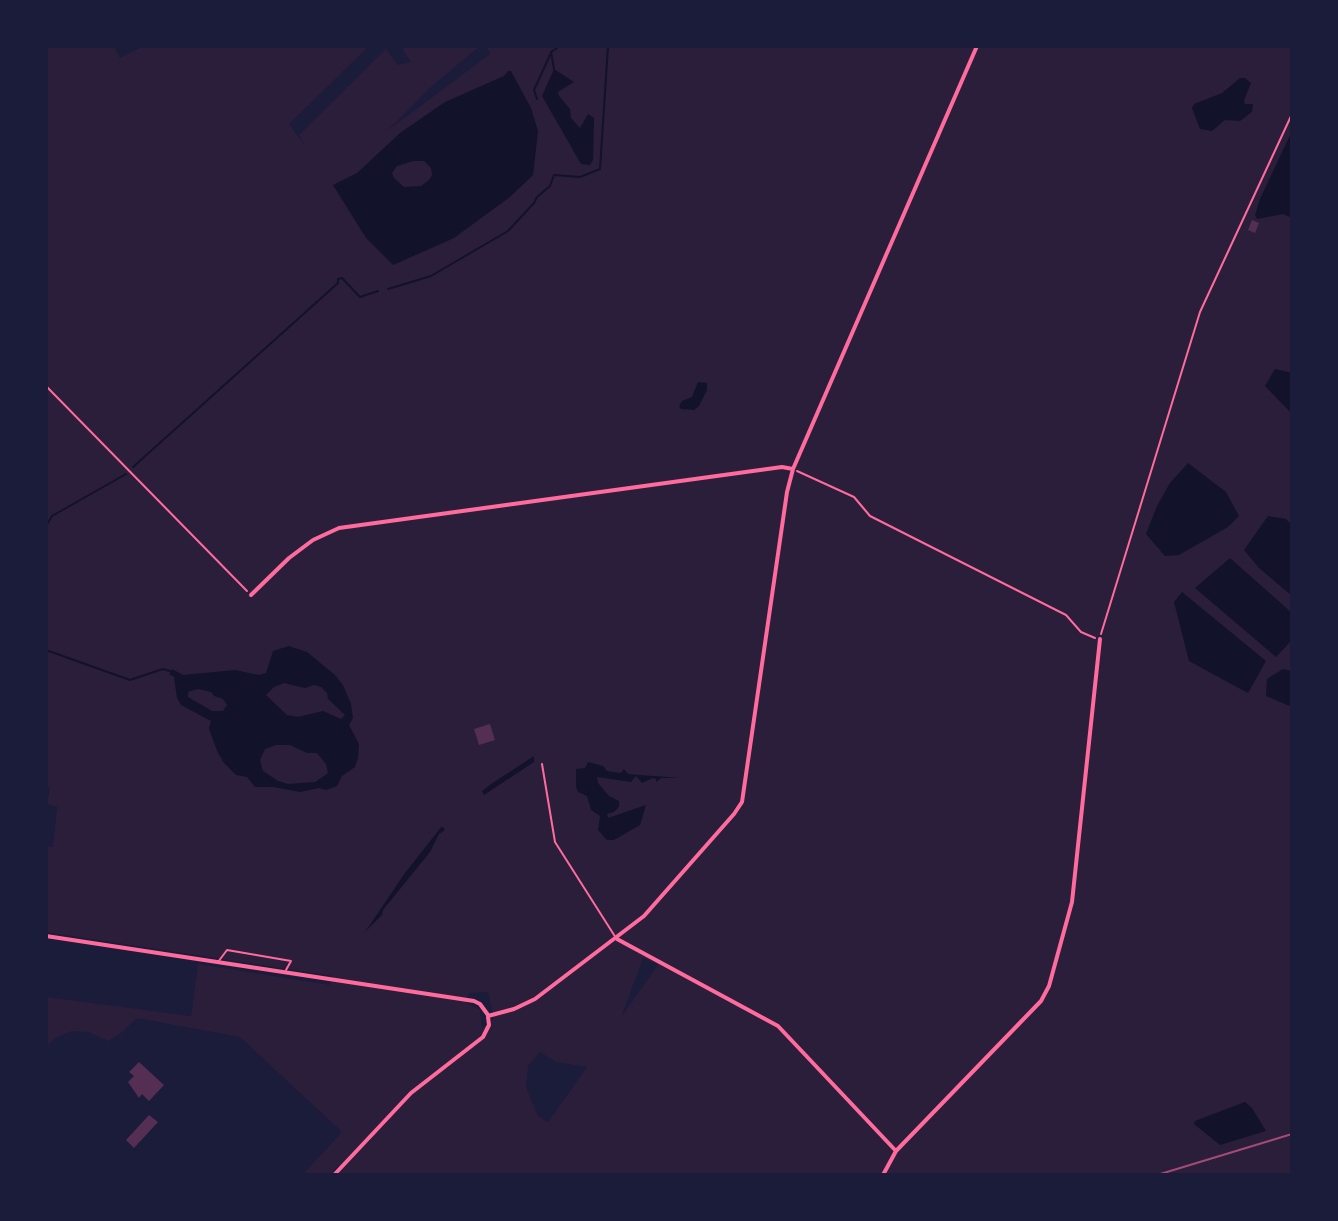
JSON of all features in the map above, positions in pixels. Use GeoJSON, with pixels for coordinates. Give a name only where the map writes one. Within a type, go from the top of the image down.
{"type":"FeatureCollection","features":[{"type":"Feature","properties":{"kind":"street"},"geometry":{"type":"LineString","coordinates":[[488,1016],[535,999],[617,939],[659,901],[742,802],[782,523],[793,469],[977,46]]}},
{"type":"Feature","properties":{"kind":"street"},"geometry":{"type":"LineString","coordinates":[[251,595],[289,558],[313,540],[339,528],[782,467],[793,469]]}},
{"type":"Feature","properties":{"kind":"street"},"geometry":{"type":"LineString","coordinates":[[883,1175],[896,1151],[1041,1001],[1049,986],[1072,902],[1100,639]]}},
{"type":"Feature","properties":{"kind":"street"},"geometry":{"type":"LineString","coordinates":[[46,936],[474,1001],[485,1008],[489,1025],[483,1037],[411,1093],[334,1175]]}},
{"type":"Feature","properties":{"kind":"street"},"geometry":{"type":"LineString","coordinates":[[617,939],[778,1026],[896,1151]]}},
{"type":"Feature","properties":{"kind":"lane"},"geometry":{"type":"LineString","coordinates":[[542,764],[555,842],[617,939]]}},
{"type":"Feature","properties":{"kind":"lane"},"geometry":{"type":"LineString","coordinates":[[218,963],[227,950],[291,961],[285,973]]}},
{"type":"Feature","properties":{"kind":"path"},"geometry":{"type":"LineString","coordinates":[[1101,631],[1200,312],[1292,114]]}},
{"type":"Feature","properties":{"kind":"path"},"geometry":{"type":"LineString","coordinates":[[46,386],[251,595]]}},
{"type":"Feature","properties":{"kind":"path"},"geometry":{"type":"LineString","coordinates":[[793,469],[854,497],[870,516],[1066,615],[1081,632],[1100,639]]}},
{"type":"Feature","properties":{"kind":"shaded area"},"geometry":{"type":"Polygon","coordinates":[[[46,46],[114,46],[120,58],[144,46],[369,46],[289,124],[306,147],[299,135],[386,49],[398,65],[411,62],[402,49],[407,46],[480,46],[431,87],[387,131],[490,54],[486,46],[1292,46],[1292,1175],[337,1175],[343,1169],[338,1166],[329,1175],[302,1175],[342,1132],[240,1037],[137,1018],[108,1041],[88,1032],[72,1031],[55,1038],[46,1047],[46,997],[191,1016],[198,964],[330,985],[333,976],[46,932],[46,846],[53,847],[57,807],[47,804],[50,788],[46,786],[46,46]],[[643,958],[622,1015],[622,1016],[658,965],[643,958]],[[488,992],[469,993],[466,1003],[480,1010],[482,1028],[494,1018],[488,992]],[[540,1052],[528,1066],[526,1087],[538,1116],[548,1122],[587,1067],[556,1062],[540,1052]]]}},
{"type":"Feature","properties":{"kind":"shaded area"},"geometry":{"type":"Polygon","coordinates":[[[554,69],[574,82],[558,92],[570,109],[571,118],[580,128],[588,114],[594,118],[593,160],[590,165],[581,164],[542,96],[554,69]]]}},
{"type":"Feature","properties":{"kind":"shaded area"},"geometry":{"type":"Polygon","coordinates":[[[511,71],[531,108],[538,131],[533,175],[510,197],[454,238],[393,265],[366,238],[333,185],[357,173],[400,133],[445,102],[511,71]],[[424,161],[397,166],[392,173],[394,178],[404,187],[421,186],[432,175],[431,168],[424,161]]]}},
{"type":"Feature","properties":{"kind":"shaded area"},"geometry":{"type":"Polygon","coordinates":[[[1240,78],[1251,83],[1244,100],[1245,104],[1253,104],[1252,112],[1240,121],[1225,120],[1212,131],[1200,129],[1192,108],[1194,104],[1222,93],[1240,78]]]}},
{"type":"Feature","properties":{"kind":"shaded area"},"geometry":{"type":"Polygon","coordinates":[[[1292,131],[1292,218],[1283,214],[1257,219],[1255,215],[1260,199],[1292,131]]]}},
{"type":"Feature","properties":{"kind":"shaded area"},"geometry":{"type":"Polygon","coordinates":[[[1275,369],[1292,373],[1292,414],[1265,386],[1275,369]]]}},
{"type":"Feature","properties":{"kind":"shaded area"},"geometry":{"type":"Polygon","coordinates":[[[698,382],[707,383],[699,406],[694,410],[681,409],[682,401],[692,397],[698,382]]]}},
{"type":"Feature","properties":{"kind":"shaded area"},"geometry":{"type":"Polygon","coordinates":[[[1188,463],[1226,492],[1239,516],[1228,527],[1179,555],[1165,556],[1146,534],[1170,483],[1188,463]]]}},
{"type":"Feature","properties":{"kind":"shaded area"},"geometry":{"type":"Polygon","coordinates":[[[1268,516],[1286,519],[1292,525],[1292,596],[1259,568],[1244,550],[1268,516]]]}},
{"type":"Feature","properties":{"kind":"shaded area"},"geometry":{"type":"Polygon","coordinates":[[[1230,558],[1292,613],[1292,640],[1276,657],[1195,588],[1230,558]]]}},
{"type":"Feature","properties":{"kind":"shaded area"},"geometry":{"type":"Polygon","coordinates":[[[1182,592],[1266,661],[1248,693],[1189,661],[1174,602],[1182,592]]]}},
{"type":"Feature","properties":{"kind":"shaded area"},"geometry":{"type":"Polygon","coordinates":[[[289,646],[307,652],[343,685],[351,704],[353,718],[349,725],[359,744],[355,767],[342,776],[337,786],[300,792],[255,787],[247,777],[236,775],[224,763],[209,729],[211,721],[181,705],[177,698],[174,677],[169,674],[172,669],[183,675],[235,670],[259,675],[266,673],[273,651],[289,646]],[[284,683],[266,695],[287,715],[298,717],[323,711],[341,719],[345,715],[328,699],[321,687],[314,685],[305,688],[284,683]],[[198,689],[188,692],[188,697],[212,711],[223,711],[227,705],[223,699],[198,689]],[[290,745],[265,749],[260,760],[263,771],[278,781],[288,784],[315,782],[328,773],[326,764],[317,753],[307,753],[290,745]]]}},
{"type":"Feature","properties":{"kind":"shaded area"},"geometry":{"type":"Polygon","coordinates":[[[1283,669],[1292,671],[1292,707],[1266,696],[1267,679],[1283,669]]]}},
{"type":"Feature","properties":{"kind":"shaded area"},"geometry":{"type":"Polygon","coordinates":[[[534,756],[534,762],[484,795],[482,791],[534,756]]]}},
{"type":"Feature","properties":{"kind":"shaded area"},"geometry":{"type":"Polygon","coordinates":[[[588,762],[603,766],[607,771],[621,773],[624,769],[628,774],[680,778],[661,778],[656,782],[653,778],[642,783],[636,776],[631,782],[597,777],[609,796],[619,801],[619,807],[607,814],[608,818],[646,805],[640,825],[614,840],[607,840],[598,830],[600,816],[591,810],[587,796],[578,792],[576,787],[576,769],[585,768],[588,762]]]}},
{"type":"Feature","properties":{"kind":"shaded area"},"geometry":{"type":"Polygon","coordinates":[[[442,826],[445,830],[439,834],[430,852],[382,915],[365,932],[405,873],[442,826]]]}},
{"type":"Feature","properties":{"kind":"shaded area"},"geometry":{"type":"Polygon","coordinates":[[[1245,1102],[1266,1131],[1220,1145],[1194,1124],[1195,1121],[1245,1102]]]}},
{"type":"Feature","properties":{"kind":"building"},"geometry":{"type":"Polygon","coordinates":[[[1252,220],[1259,223],[1255,233],[1248,230],[1252,220]]]}},
{"type":"Feature","properties":{"kind":"building"},"geometry":{"type":"Polygon","coordinates":[[[490,724],[495,740],[479,745],[474,729],[490,724]]]}},
{"type":"Feature","properties":{"kind":"building"},"geometry":{"type":"Polygon","coordinates":[[[139,1062],[164,1085],[149,1101],[142,1094],[139,1098],[128,1082],[134,1076],[129,1072],[139,1062]]]}},
{"type":"Feature","properties":{"kind":"building"},"geometry":{"type":"Polygon","coordinates":[[[149,1115],[158,1122],[134,1148],[126,1140],[149,1115]]]}},
{"type":"Feature","properties":{"kind":"waterway"},"geometry":{"type":"LineString","coordinates":[[554,69],[551,52],[560,46]]}},
{"type":"Feature","properties":{"kind":"waterway"},"geometry":{"type":"LineString","coordinates":[[388,289],[431,276],[508,231],[550,186],[554,175],[580,177],[600,169],[608,46]]}},
{"type":"Feature","properties":{"kind":"waterway"},"geometry":{"type":"LineString","coordinates":[[537,99],[534,90],[550,55]]}},
{"type":"Feature","properties":{"kind":"waterway"},"geometry":{"type":"LineString","coordinates":[[133,467],[338,283],[338,279],[342,278],[360,297],[378,291]]}},
{"type":"Feature","properties":{"kind":"waterway"},"geometry":{"type":"LineString","coordinates":[[46,526],[52,516],[126,474]]}},
{"type":"Feature","properties":{"kind":"waterway"},"geometry":{"type":"LineString","coordinates":[[46,650],[130,680],[163,669],[170,671]]}},
{"type":"Feature","properties":{"kind":"railway"},"geometry":{"type":"LineString","coordinates":[[1157,1175],[1292,1134]]}}]}
